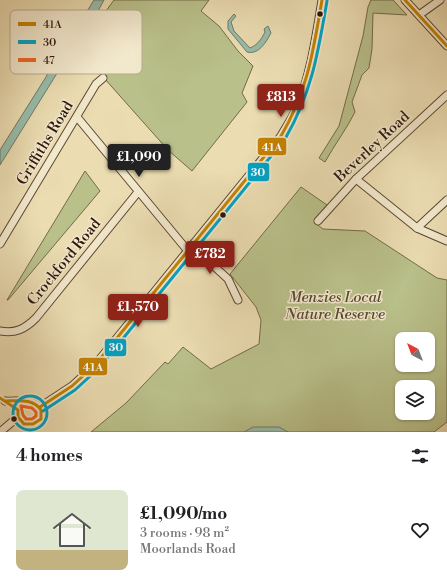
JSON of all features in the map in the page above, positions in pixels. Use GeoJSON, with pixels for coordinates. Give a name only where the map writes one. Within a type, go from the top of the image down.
{"type":"FeatureCollection","features":[{"type":"Feature","properties":{"kind":"street"},"geometry":{"type":"LineString","coordinates":[[40,407],[72,386],[95,365],[281,136],[297,109],[305,86],[316,41],[322,0]]}},
{"type":"Feature","properties":{"kind":"street"},"geometry":{"type":"LineString","coordinates":[[405,0],[447,46]]}},
{"type":"Feature","properties":{"kind":"street"},"geometry":{"type":"LineString","coordinates":[[419,15],[440,0]]}},
{"type":"Feature","properties":{"kind":"street","name":"Griffiths Road"},"geometry":{"type":"LineString","coordinates":[[0,244],[96,84],[103,78]]}},
{"type":"Feature","properties":{"kind":"street","name":"Beverley Road"},"geometry":{"type":"LineString","coordinates":[[318,221],[356,180],[447,95]]}},
{"type":"Feature","properties":{"kind":"street"},"geometry":{"type":"LineString","coordinates":[[77,117],[138,192],[190,249],[228,279],[238,300]]}},
{"type":"Feature","properties":{"kind":"street"},"geometry":{"type":"LineString","coordinates":[[356,180],[417,228],[447,241]]}},
{"type":"Feature","properties":{"kind":"street","name":"Crockford Road"},"geometry":{"type":"LineString","coordinates":[[0,331],[18,330],[30,324],[138,192]]}},
{"type":"Feature","properties":{"kind":"street"},"geometry":{"type":"LineString","coordinates":[[417,228],[447,200]]}},
{"type":"Feature","properties":{"kind":"street"},"geometry":{"type":"LineString","coordinates":[[3,399],[33,402],[40,407],[42,413],[41,419],[29,429],[21,422],[18,414],[3,399]]}},
{"type":"Feature","properties":{"kind":"street"},"geometry":{"type":"LineString","coordinates":[[0,432],[18,414],[24,402]]}},
{"type":"Feature","properties":{"kind":"green space"},"geometry":{"type":"Polygon","coordinates":[[[114,0],[209,0],[201,11],[219,26],[238,51],[253,66],[242,93],[247,102],[192,171],[168,150],[104,78],[103,74],[142,74],[142,10],[107,10],[114,0]]]}},
{"type":"Feature","properties":{"kind":"green space"},"geometry":{"type":"Polygon","coordinates":[[[371,0],[393,0],[407,15],[373,13],[372,49],[369,68],[362,75],[352,102],[355,112],[325,162],[319,158],[339,126],[371,0]]]}},
{"type":"Feature","properties":{"kind":"green space"},"geometry":{"type":"Polygon","coordinates":[[[85,171],[100,191],[7,300],[85,171]]]}},
{"type":"Feature","properties":{"kind":"green space","name":"Menzies Local Nature Reserve"},"geometry":{"type":"Polygon","coordinates":[[[301,187],[327,205],[314,222],[323,229],[365,231],[437,278],[447,280],[447,422],[434,432],[91,432],[126,403],[165,362],[168,364],[183,347],[211,369],[259,344],[261,320],[256,307],[230,274],[301,187]]]}},
{"type":"Feature","properties":{"kind":"shaded area"},"geometry":{"type":"Polygon","coordinates":[[[94,0],[104,0],[99,10],[88,10],[94,0]]]}},
{"type":"Feature","properties":{"kind":"shaded area"},"geometry":{"type":"Polygon","coordinates":[[[234,14],[236,16],[231,22],[234,31],[250,48],[260,40],[265,32],[264,29],[268,26],[271,33],[259,50],[255,52],[247,52],[228,29],[228,21],[234,14]]]}},
{"type":"Feature","properties":{"kind":"shaded area"},"geometry":{"type":"Polygon","coordinates":[[[47,74],[57,74],[0,165],[0,150],[47,74]]]}},
{"type":"Feature","properties":{"kind":"shaded area"},"geometry":{"type":"Polygon","coordinates":[[[253,427],[279,427],[288,432],[244,432],[253,427]]]}},
{"type":"Feature","properties":{"kind":"transit line","name":"41A"},"geometry":{"type":"LineString","coordinates":[[40,407],[72,386],[95,365],[281,136],[298,103],[308,70],[322,0]]}},
{"type":"Feature","properties":{"kind":"transit line","name":"41A"},"geometry":{"type":"LineString","coordinates":[[405,0],[447,46]]}},
{"type":"Feature","properties":{"kind":"transit line","name":"30"},"geometry":{"type":"LineString","coordinates":[[43,411],[75,390],[99,368],[285,139],[302,105],[313,72],[327,1]]}},
{"type":"Feature","properties":{"kind":"transit line","name":"30"},"geometry":{"type":"LineString","coordinates":[[27,396],[33,396],[42,401],[46,407],[47,413],[46,419],[42,425],[33,430],[27,430],[18,425],[13,416],[13,410],[18,401],[27,396]]}},
{"type":"Feature","properties":{"kind":"transit line","name":"41A"},"geometry":{"type":"LineString","coordinates":[[0,398],[18,410],[18,417],[24,424],[33,424],[41,419],[41,410],[38,406],[25,401],[5,401]]}},
{"type":"Feature","properties":{"kind":"transit line","name":"47"},"geometry":{"type":"LineString","coordinates":[[21,406],[32,408],[36,412],[36,416],[32,419],[26,419],[23,415],[21,406]]}}]}
